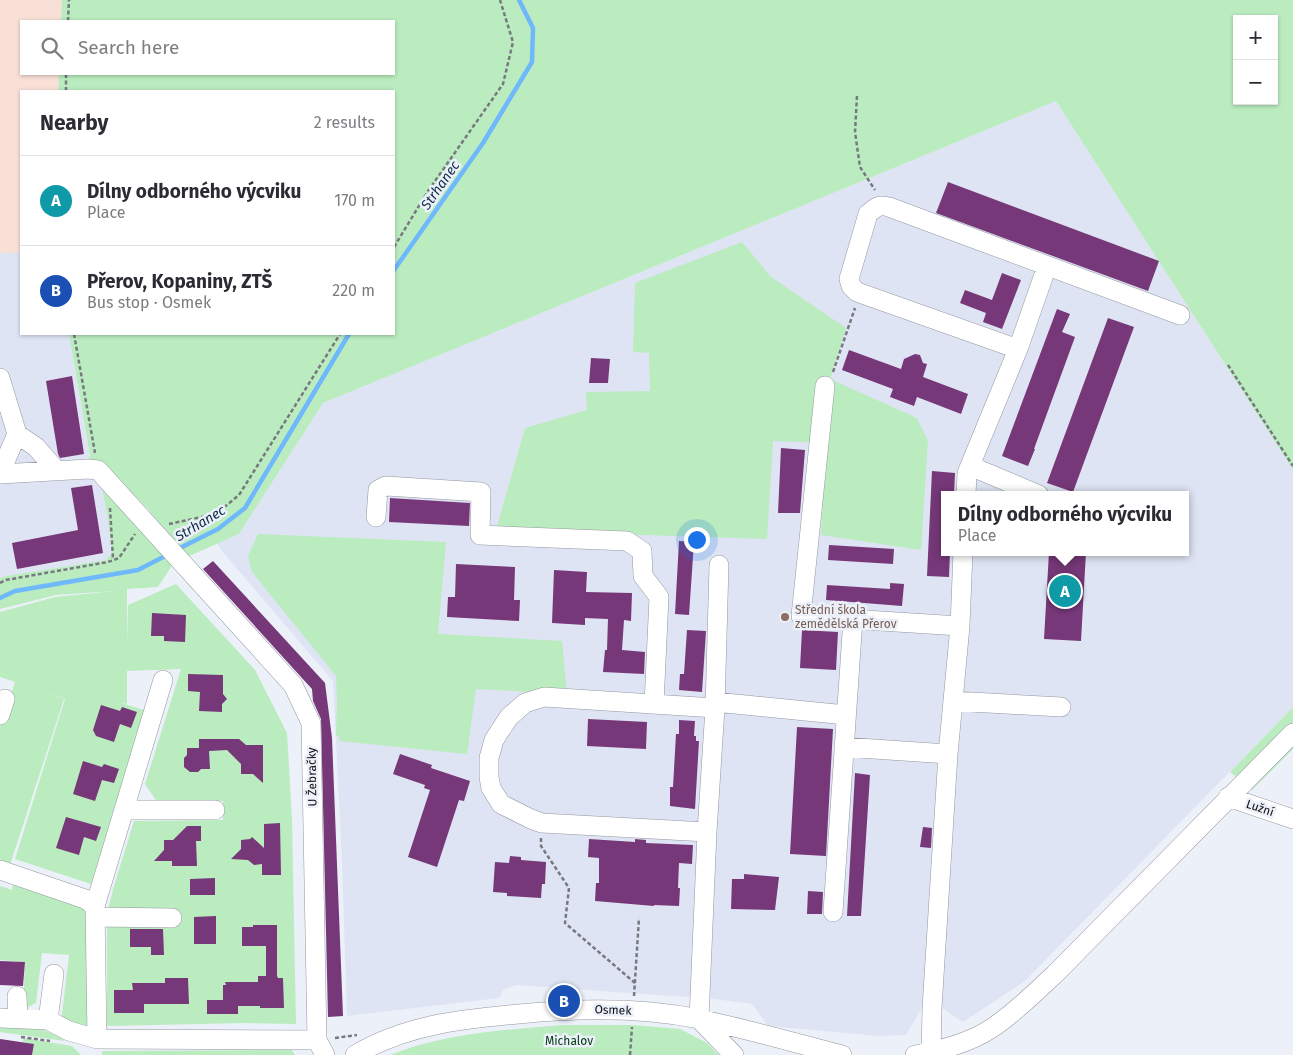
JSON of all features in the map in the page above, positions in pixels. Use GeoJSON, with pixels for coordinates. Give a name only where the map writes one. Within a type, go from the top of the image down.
{"type":"FeatureCollection","features":[{"type":"Feature","properties":{"kind":"street"},"geometry":{"type":"LineString","coordinates":[[1018,349],[860,293],[851,286],[849,279],[868,214],[876,206],[890,207],[1180,315]]}},
{"type":"Feature","properties":{"kind":"street"},"geometry":{"type":"LineString","coordinates":[[966,491],[970,466],[1018,349],[1047,266]]}},
{"type":"Feature","properties":{"kind":"street"},"geometry":{"type":"LineString","coordinates":[[0,378],[17,434],[0,474],[57,470],[98,470]]}},
{"type":"Feature","properties":{"kind":"street"},"geometry":{"type":"LineString","coordinates":[[825,386],[801,616],[960,626]]}},
{"type":"Feature","properties":{"kind":"street"},"geometry":{"type":"LineString","coordinates":[[17,434],[36,446],[57,470]]}},
{"type":"Feature","properties":{"kind":"street"},"geometry":{"type":"LineString","coordinates":[[970,466],[1029,491]]}},
{"type":"Feature","properties":{"kind":"street","name":"U Žebračky"},"geometry":{"type":"LineString","coordinates":[[12,1024],[48,1020],[70,1031],[97,1039],[321,1048],[311,723],[294,686],[98,470]]}},
{"type":"Feature","properties":{"kind":"street"},"geometry":{"type":"LineString","coordinates":[[376,517],[378,490],[386,486],[481,492],[480,535],[628,541],[642,551],[643,576],[660,597],[654,704]]}},
{"type":"Feature","properties":{"kind":"street"},"geometry":{"type":"LineString","coordinates":[[964,556],[960,626],[948,754],[932,1008],[926,1054],[959,1044],[991,1029],[1020,1007],[1054,975],[1293,732]]}},
{"type":"Feature","properties":{"kind":"street"},"geometry":{"type":"LineString","coordinates":[[719,565],[715,705],[707,832],[699,1019],[734,1055]]}},
{"type":"Feature","properties":{"kind":"street"},"geometry":{"type":"LineString","coordinates":[[833,912],[853,619]]}},
{"type":"Feature","properties":{"kind":"street"},"geometry":{"type":"LineString","coordinates":[[97,1039],[96,911],[163,680]]}},
{"type":"Feature","properties":{"kind":"street"},"geometry":{"type":"LineString","coordinates":[[707,832],[542,823],[531,820],[501,804],[491,788],[488,777],[489,758],[494,740],[509,717],[525,703],[544,697],[654,704],[715,705],[846,715]]}},
{"type":"Feature","properties":{"kind":"street"},"geometry":{"type":"LineString","coordinates":[[953,701],[1061,707]]}},
{"type":"Feature","properties":{"kind":"street"},"geometry":{"type":"LineString","coordinates":[[844,747],[948,754]]}},
{"type":"Feature","properties":{"kind":"street","name":"Lužní"},"geometry":{"type":"LineString","coordinates":[[1228,797],[1293,820]]}},
{"type":"Feature","properties":{"kind":"street"},"geometry":{"type":"LineString","coordinates":[[126,810],[215,810]]}},
{"type":"Feature","properties":{"kind":"street"},"geometry":{"type":"LineString","coordinates":[[0,870],[85,899],[96,911],[172,918]]}},
{"type":"Feature","properties":{"kind":"street"},"geometry":{"type":"LineString","coordinates":[[48,1020],[54,974]]}},
{"type":"Feature","properties":{"kind":"street"},"geometry":{"type":"LineString","coordinates":[[12,1024],[17,996]]}},
{"type":"Feature","properties":{"kind":"street","name":"Osmek"},"geometry":{"type":"LineString","coordinates":[[355,1055],[387,1039],[447,1022],[538,1012],[633,1010],[699,1019],[842,1055]]}},
{"type":"Feature","properties":{"kind":"path"},"geometry":{"type":"LineString","coordinates":[[68,20],[69,0]]}},
{"type":"Feature","properties":{"kind":"path"},"geometry":{"type":"LineString","coordinates":[[395,245],[428,191],[503,84],[513,42],[500,0]]}},
{"type":"Feature","properties":{"kind":"path"},"geometry":{"type":"LineString","coordinates":[[66,75],[66,90]]}},
{"type":"Feature","properties":{"kind":"path"},"geometry":{"type":"LineString","coordinates":[[857,96],[855,132],[860,167],[875,189],[876,206]]}},
{"type":"Feature","properties":{"kind":"path"},"geometry":{"type":"LineString","coordinates":[[825,386],[832,376],[860,293]]}},
{"type":"Feature","properties":{"kind":"path"},"geometry":{"type":"LineString","coordinates":[[74,335],[98,470]]}},
{"type":"Feature","properties":{"kind":"path"},"geometry":{"type":"LineString","coordinates":[[161,538],[169,524],[216,514],[239,495],[339,335]]}},
{"type":"Feature","properties":{"kind":"path"},"geometry":{"type":"LineString","coordinates":[[1228,364],[1293,466]]}},
{"type":"Feature","properties":{"kind":"path"},"geometry":{"type":"LineString","coordinates":[[110,506],[113,559]]}},
{"type":"Feature","properties":{"kind":"path"},"geometry":{"type":"LineString","coordinates":[[0,583],[6,580],[108,562],[119,558],[132,537],[147,523]]}},
{"type":"Feature","properties":{"kind":"path"},"geometry":{"type":"LineString","coordinates":[[542,823],[541,846],[569,888],[565,923],[635,983]]}},
{"type":"Feature","properties":{"kind":"path"},"geometry":{"type":"LineString","coordinates":[[630,1055],[639,918]]}},
{"type":"Feature","properties":{"kind":"path"},"geometry":{"type":"LineString","coordinates":[[12,1024],[57,1042]]}},
{"type":"Feature","properties":{"kind":"shaded area"},"geometry":{"type":"Polygon","coordinates":[[[0,0],[62,0],[61,20],[20,20],[20,75],[59,75],[58,90],[20,90],[20,253],[0,253],[0,0]]]}},
{"type":"Feature","properties":{"kind":"shaded area","name":"Střední škola zemědělská Přerov"},"geometry":{"type":"Polygon","coordinates":[[[1056,101],[1293,470],[1293,707],[1025,981],[963,1022],[943,1009],[922,1008],[906,1035],[879,1036],[768,1026],[752,1004],[714,999],[516,985],[503,990],[499,998],[347,1016],[333,681],[221,550],[217,543],[239,534],[323,403],[1056,101]]]}},
{"type":"Feature","properties":{"kind":"shaded area"},"geometry":{"type":"Polygon","coordinates":[[[0,253],[20,253],[20,335],[69,335],[90,458],[101,483],[112,553],[106,560],[0,578],[0,253]]]}},
{"type":"Feature","properties":{"kind":"green space"},"geometry":{"type":"Polygon","coordinates":[[[62,0],[1293,0],[1293,470],[1056,101],[323,403],[239,534],[187,557],[148,509],[107,468],[87,460],[90,456],[69,335],[395,335],[395,90],[58,90],[59,75],[395,75],[395,20],[61,20],[62,0]]]}},
{"type":"Feature","properties":{"kind":"green space"},"geometry":{"type":"Polygon","coordinates":[[[742,242],[771,277],[846,328],[830,379],[917,418],[928,441],[921,550],[821,535],[826,443],[773,441],[767,539],[496,530],[525,428],[587,410],[586,392],[650,391],[649,353],[633,352],[635,283],[742,242]]]}},
{"type":"Feature","properties":{"kind":"green space"},"geometry":{"type":"Polygon","coordinates":[[[101,483],[173,564],[158,587],[127,589],[127,647],[128,605],[176,584],[255,670],[287,733],[292,819],[296,1024],[245,1023],[107,1026],[107,913],[134,821],[223,820],[223,801],[157,802],[145,784],[181,669],[127,671],[127,704],[118,702],[144,710],[91,884],[15,859],[65,699],[26,686],[64,699],[9,868],[0,865],[0,727],[15,682],[0,677],[0,612],[55,597],[114,591],[56,595],[0,609],[0,578],[106,560],[112,553],[101,483]]]}},
{"type":"Feature","properties":{"kind":"green space"},"geometry":{"type":"Polygon","coordinates":[[[258,534],[446,542],[438,634],[562,641],[567,694],[476,689],[467,754],[339,741],[339,736],[336,736],[336,676],[252,572],[248,556],[258,534]]]}},
{"type":"Feature","properties":{"kind":"green space"},"geometry":{"type":"Polygon","coordinates":[[[1293,707],[1293,749],[1252,790],[1230,772],[1293,707]]]}},
{"type":"Feature","properties":{"kind":"green space"},"geometry":{"type":"Polygon","coordinates":[[[14,880],[82,905],[86,912],[91,1029],[61,1023],[69,955],[42,953],[36,1003],[23,1007],[25,962],[0,960],[0,886],[12,890],[14,880]]]}},
{"type":"Feature","properties":{"kind":"green space"},"geometry":{"type":"Polygon","coordinates":[[[0,1025],[42,1030],[50,1032],[65,1041],[0,1032],[0,1025]]]}},
{"type":"Feature","properties":{"kind":"green space","name":"Michalov"},"geometry":{"type":"Polygon","coordinates":[[[562,1025],[632,1025],[680,1029],[707,1043],[719,1055],[390,1055],[453,1037],[562,1025]]]}},
{"type":"Feature","properties":{"kind":"green space"},"geometry":{"type":"Polygon","coordinates":[[[23,1038],[72,1046],[81,1055],[32,1055],[34,1044],[23,1042],[23,1038]]]}},
{"type":"Feature","properties":{"kind":"green space"},"geometry":{"type":"Polygon","coordinates":[[[292,1050],[295,1055],[102,1055],[102,1051],[292,1050]]]}},
{"type":"Feature","properties":{"kind":"building"},"geometry":{"type":"Polygon","coordinates":[[[948,182],[1159,261],[1148,291],[936,213],[948,182]]]}},
{"type":"Feature","properties":{"kind":"building"},"geometry":{"type":"Polygon","coordinates":[[[1002,273],[1021,280],[1002,329],[983,322],[986,313],[960,303],[965,290],[992,300],[1002,273]]]}},
{"type":"Feature","properties":{"kind":"building"},"geometry":{"type":"Polygon","coordinates":[[[1057,309],[1070,314],[1062,332],[1075,337],[1028,466],[1002,456],[1057,309]]]}},
{"type":"Feature","properties":{"kind":"building"},"geometry":{"type":"Polygon","coordinates":[[[1108,318],[1134,327],[1073,491],[1047,483],[1108,318]]]}},
{"type":"Feature","properties":{"kind":"building"},"geometry":{"type":"Polygon","coordinates":[[[849,350],[901,369],[904,359],[915,354],[920,355],[923,363],[927,364],[923,377],[968,394],[961,414],[917,397],[914,406],[890,397],[893,389],[842,370],[849,350]]]}},
{"type":"Feature","properties":{"kind":"building"},"geometry":{"type":"Polygon","coordinates":[[[591,358],[610,359],[608,383],[589,383],[591,358]]]}},
{"type":"Feature","properties":{"kind":"building"},"geometry":{"type":"Polygon","coordinates":[[[72,376],[84,454],[60,458],[46,381],[72,376]]]}},
{"type":"Feature","properties":{"kind":"building"},"geometry":{"type":"Polygon","coordinates":[[[781,448],[805,450],[800,513],[778,513],[781,448]]]}},
{"type":"Feature","properties":{"kind":"building"},"geometry":{"type":"Polygon","coordinates":[[[932,471],[955,473],[954,491],[941,491],[941,556],[950,556],[949,577],[927,576],[932,471]]]}},
{"type":"Feature","properties":{"kind":"building"},"geometry":{"type":"Polygon","coordinates":[[[92,485],[103,553],[17,569],[12,543],[78,530],[71,488],[92,485]]]}},
{"type":"Feature","properties":{"kind":"building"},"geometry":{"type":"Polygon","coordinates":[[[390,498],[470,503],[469,526],[389,522],[390,498]]]}},
{"type":"Feature","properties":{"kind":"building"},"geometry":{"type":"Polygon","coordinates":[[[679,541],[694,542],[689,615],[675,614],[679,541]]]}},
{"type":"Feature","properties":{"kind":"building"},"geometry":{"type":"Polygon","coordinates":[[[829,545],[894,549],[893,564],[828,560],[829,545]]]}},
{"type":"Feature","properties":{"kind":"building"},"geometry":{"type":"Polygon","coordinates":[[[1049,556],[1086,556],[1081,641],[1044,639],[1049,556]]]}},
{"type":"Feature","properties":{"kind":"building"},"geometry":{"type":"Polygon","coordinates":[[[213,561],[325,683],[332,738],[343,1016],[328,1017],[321,719],[313,701],[312,689],[203,569],[213,561]]]}},
{"type":"Feature","properties":{"kind":"building"},"geometry":{"type":"Polygon","coordinates":[[[456,564],[515,567],[514,600],[520,600],[519,621],[447,617],[448,597],[455,597],[456,564]]]}},
{"type":"Feature","properties":{"kind":"building"},"geometry":{"type":"Polygon","coordinates":[[[554,570],[587,572],[586,592],[632,593],[631,621],[624,620],[622,650],[645,652],[644,674],[603,672],[605,650],[607,650],[608,619],[585,618],[585,625],[552,623],[554,570]]]}},
{"type":"Feature","properties":{"kind":"building"},"geometry":{"type":"Polygon","coordinates":[[[890,583],[904,584],[902,606],[826,600],[827,585],[890,589],[890,583]]]}},
{"type":"Feature","properties":{"kind":"building"},"geometry":{"type":"Polygon","coordinates":[[[152,613],[186,615],[185,642],[164,641],[164,636],[151,636],[152,613]]]}},
{"type":"Feature","properties":{"kind":"building"},"geometry":{"type":"Polygon","coordinates":[[[687,630],[706,631],[702,692],[679,690],[680,674],[684,674],[687,630]]]}},
{"type":"Feature","properties":{"kind":"building"},"geometry":{"type":"Polygon","coordinates":[[[802,630],[838,632],[836,670],[800,668],[802,630]]]}},
{"type":"Feature","properties":{"kind":"building"},"geometry":{"type":"Polygon","coordinates":[[[188,674],[223,675],[223,694],[227,699],[222,704],[222,712],[199,711],[200,692],[188,691],[188,674]]]}},
{"type":"Feature","properties":{"kind":"building"},"geometry":{"type":"Polygon","coordinates":[[[101,705],[120,711],[122,707],[137,712],[131,728],[120,724],[114,742],[96,736],[93,730],[101,705]]]}},
{"type":"Feature","properties":{"kind":"building"},"geometry":{"type":"Polygon","coordinates":[[[588,719],[647,722],[646,749],[587,746],[588,719]]]}},
{"type":"Feature","properties":{"kind":"building"},"geometry":{"type":"Polygon","coordinates":[[[679,720],[695,721],[694,736],[696,736],[696,741],[699,741],[695,809],[670,806],[670,787],[673,787],[676,734],[679,734],[679,720]]]}},
{"type":"Feature","properties":{"kind":"building"},"geometry":{"type":"Polygon","coordinates":[[[797,727],[833,729],[826,856],[790,854],[797,727]]]}},
{"type":"Feature","properties":{"kind":"building"},"geometry":{"type":"Polygon","coordinates":[[[199,739],[239,739],[246,745],[263,745],[263,783],[253,774],[241,774],[241,764],[227,750],[209,751],[210,769],[190,772],[184,767],[184,758],[187,755],[187,748],[199,748],[199,739]]]}},
{"type":"Feature","properties":{"kind":"building"},"geometry":{"type":"Polygon","coordinates":[[[400,754],[432,765],[431,768],[470,781],[464,801],[459,800],[437,867],[408,857],[430,790],[424,788],[425,785],[393,774],[400,754]]]}},
{"type":"Feature","properties":{"kind":"building"},"geometry":{"type":"Polygon","coordinates":[[[83,761],[102,767],[104,764],[119,769],[114,783],[102,780],[95,801],[73,794],[83,761]]]}},
{"type":"Feature","properties":{"kind":"building"},"geometry":{"type":"Polygon","coordinates":[[[855,773],[870,775],[861,916],[847,916],[855,773]]]}},
{"type":"Feature","properties":{"kind":"building"},"geometry":{"type":"Polygon","coordinates":[[[66,817],[101,827],[96,841],[84,837],[79,855],[56,848],[66,817]]]}},
{"type":"Feature","properties":{"kind":"building"},"geometry":{"type":"Polygon","coordinates":[[[280,823],[281,875],[262,875],[262,864],[254,865],[248,860],[231,859],[241,849],[241,840],[252,837],[264,848],[264,824],[280,823]]]}},
{"type":"Feature","properties":{"kind":"building"},"geometry":{"type":"Polygon","coordinates":[[[187,826],[201,826],[201,841],[196,841],[197,866],[172,866],[172,861],[154,861],[164,850],[164,840],[173,840],[187,826]]]}},
{"type":"Feature","properties":{"kind":"building"},"geometry":{"type":"Polygon","coordinates":[[[923,827],[932,828],[931,848],[920,847],[923,827]]]}},
{"type":"Feature","properties":{"kind":"building"},"geometry":{"type":"Polygon","coordinates":[[[589,839],[635,842],[635,839],[646,840],[646,843],[693,845],[692,864],[679,863],[679,906],[595,901],[596,883],[599,883],[599,858],[588,857],[589,839]]]}},
{"type":"Feature","properties":{"kind":"building"},"geometry":{"type":"Polygon","coordinates":[[[510,856],[521,857],[521,860],[546,862],[545,884],[542,884],[541,898],[507,896],[507,893],[493,892],[495,862],[509,863],[510,856]]]}},
{"type":"Feature","properties":{"kind":"building"},"geometry":{"type":"Polygon","coordinates":[[[744,874],[779,877],[775,910],[731,909],[732,879],[744,879],[744,874]]]}},
{"type":"Feature","properties":{"kind":"building"},"geometry":{"type":"Polygon","coordinates":[[[215,878],[215,895],[190,895],[190,879],[215,878]]]}},
{"type":"Feature","properties":{"kind":"building"},"geometry":{"type":"Polygon","coordinates":[[[808,891],[823,892],[822,914],[807,914],[808,891]]]}},
{"type":"Feature","properties":{"kind":"building"},"geometry":{"type":"Polygon","coordinates":[[[216,916],[216,944],[194,944],[194,917],[216,916]]]}},
{"type":"Feature","properties":{"kind":"building"},"geometry":{"type":"Polygon","coordinates":[[[253,925],[277,925],[277,976],[278,978],[283,978],[284,1008],[238,1006],[238,1014],[207,1014],[207,1000],[223,1000],[223,985],[226,985],[225,982],[258,982],[258,976],[266,976],[266,946],[242,946],[242,927],[253,927],[253,925]]]}},
{"type":"Feature","properties":{"kind":"building"},"geometry":{"type":"Polygon","coordinates":[[[130,929],[163,929],[164,955],[151,955],[151,947],[130,947],[130,929]]]}},
{"type":"Feature","properties":{"kind":"building"},"geometry":{"type":"Polygon","coordinates":[[[0,961],[25,962],[23,986],[0,985],[0,961]]]}},
{"type":"Feature","properties":{"kind":"building"},"geometry":{"type":"Polygon","coordinates":[[[165,978],[188,978],[189,1004],[144,1004],[144,1013],[114,1013],[114,990],[133,990],[132,983],[165,983],[165,978]]]}},
{"type":"Feature","properties":{"kind":"building"},"geometry":{"type":"Polygon","coordinates":[[[0,1039],[34,1044],[32,1055],[0,1055],[0,1039]]]}},
{"type":"Feature","properties":{"kind":"waterway","name":"Strhanec"},"geometry":{"type":"LineString","coordinates":[[395,269],[483,143],[532,62],[533,28],[519,0]]}},
{"type":"Feature","properties":{"kind":"waterway","name":"Strhanec"},"geometry":{"type":"LineString","coordinates":[[176,550],[218,529],[245,508],[348,335]]}},
{"type":"Feature","properties":{"kind":"waterway","name":"Strhanec"},"geometry":{"type":"LineString","coordinates":[[0,598],[15,591],[138,570],[167,555]]}},
{"type":"Feature","properties":{"kind":"place","name":"Dílny odborného výcviku"},"geometry":{"type":"Point","coordinates":[1065,591]}},
{"type":"Feature","properties":{"kind":"place","name":"Střední škola zemědělská Přerov"},"geometry":{"type":"Point","coordinates":[785,617]}},
{"type":"Feature","properties":{"kind":"place","name":"Přerov, Kopaniny, ZTŠ"},"geometry":{"type":"Point","coordinates":[564,1001]}}]}
